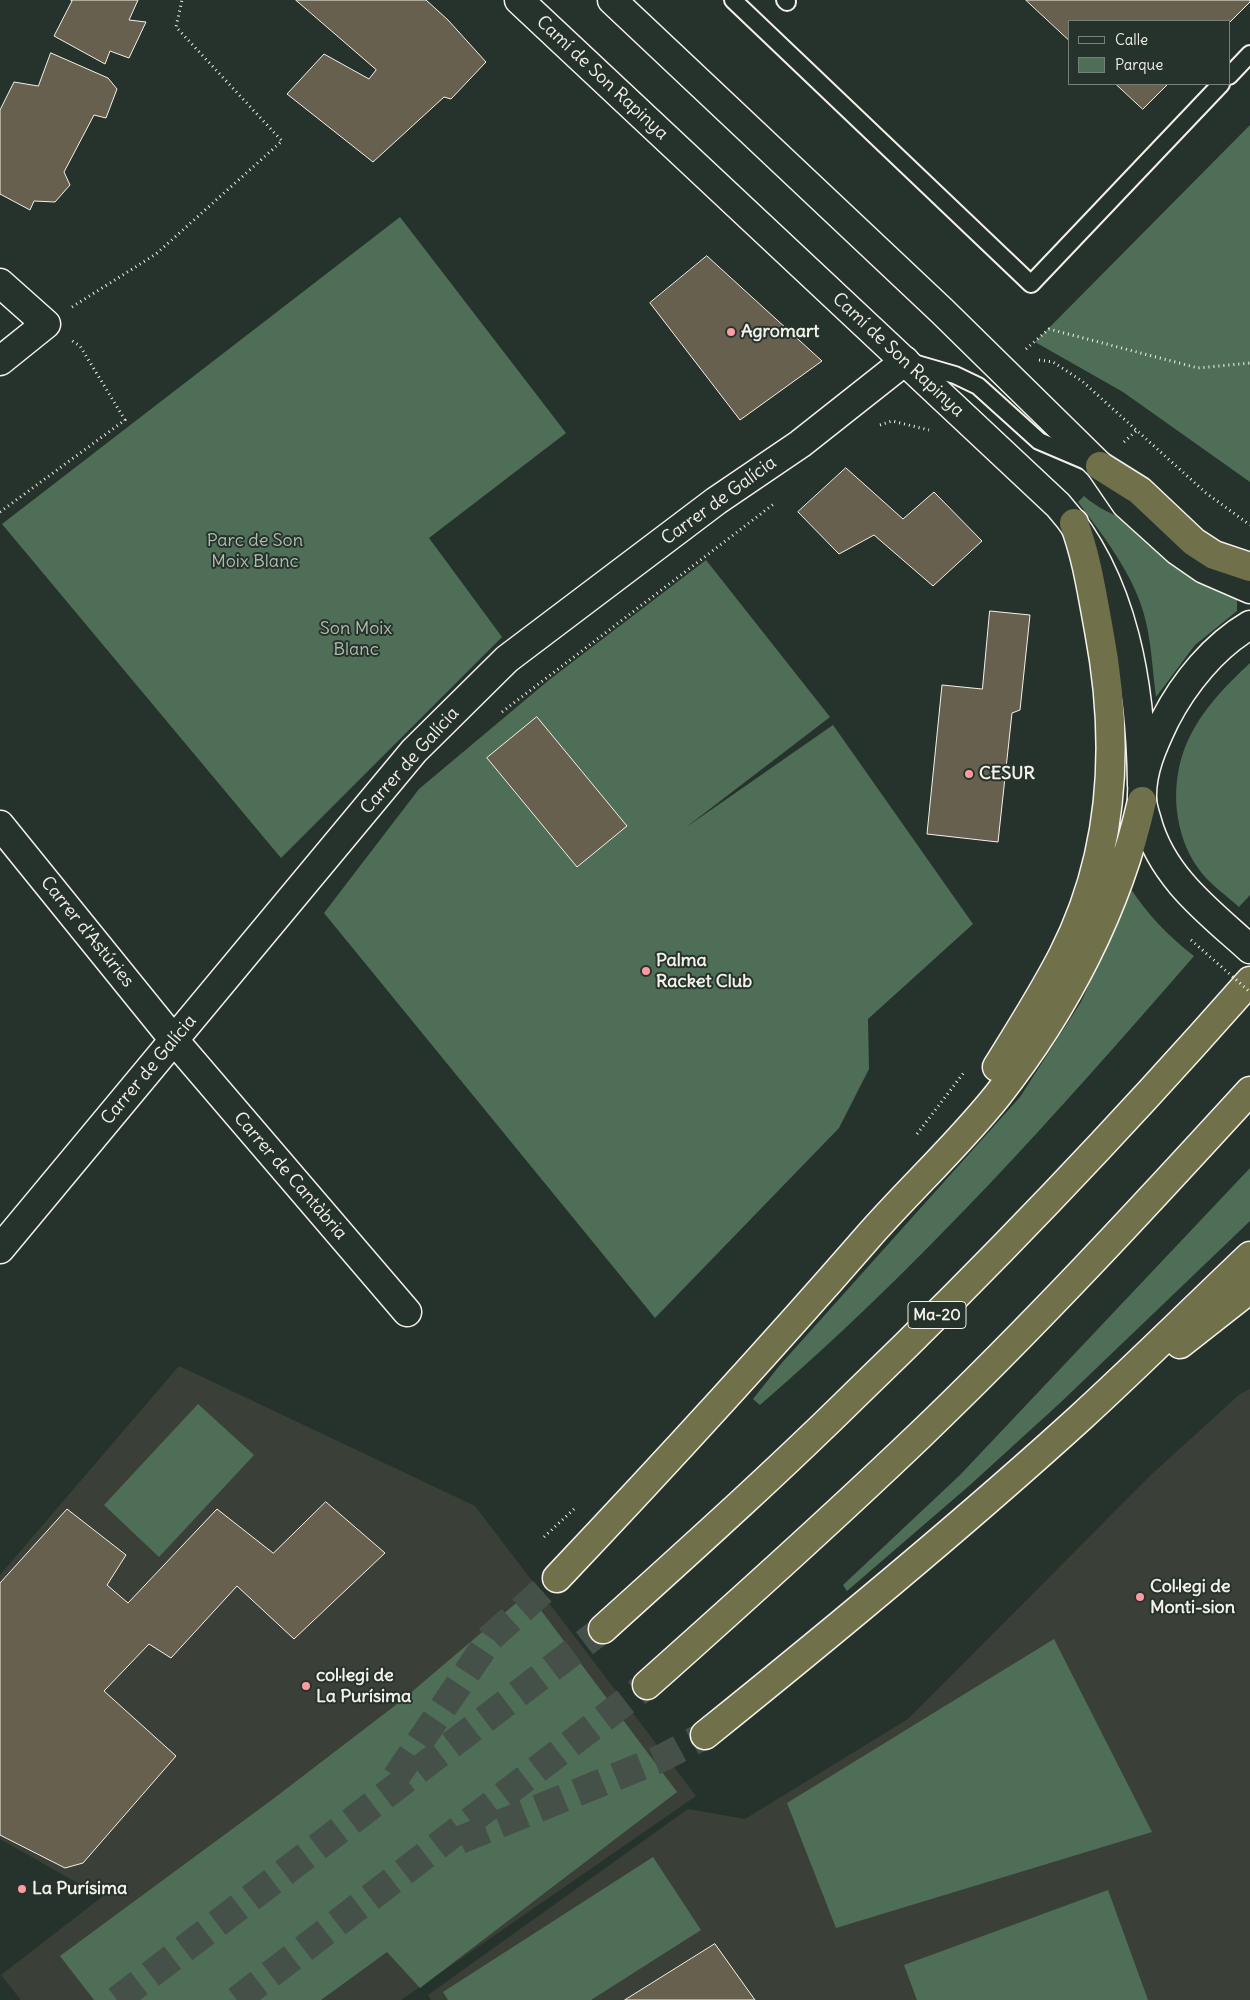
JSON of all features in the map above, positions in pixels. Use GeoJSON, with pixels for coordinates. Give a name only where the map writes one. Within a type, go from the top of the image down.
{"type":"FeatureCollection","features":[{"type":"Feature","properties":{"kind":"highway"},"geometry":{"type":"LineString","coordinates":[[1100,466],[1140,491],[1194,542],[1214,555],[1250,567]]}},
{"type":"Feature","properties":{"kind":"highway"},"geometry":{"type":"LineString","coordinates":[[934,1168],[1018,1033],[1063,954],[1089,889],[1105,829],[1112,766],[1107,681],[1084,549],[1074,523]]}},
{"type":"Feature","properties":{"kind":"highway"},"geometry":{"type":"LineString","coordinates":[[557,1578],[768,1352],[874,1230],[934,1168],[996,1097],[1035,1044],[1061,1001],[1107,912],[1126,860],[1142,793]]}},
{"type":"Feature","properties":{"kind":"highway","name":"Ma-20"},"geometry":{"type":"LineString","coordinates":[[603,1629],[792,1456],[983,1269],[1163,1078],[1250,981]]}},
{"type":"Feature","properties":{"kind":"highway"},"geometry":{"type":"LineString","coordinates":[[647,1685],[791,1557],[925,1430],[1048,1307],[1250,1091]]}},
{"type":"Feature","properties":{"kind":"highway"},"geometry":{"type":"LineString","coordinates":[[705,1735],[888,1586],[1080,1418],[1250,1256]]}},
{"type":"Feature","properties":{"kind":"highway"},"geometry":{"type":"LineString","coordinates":[[1080,1418],[1206,1325],[1250,1288]]}},
{"type":"Feature","properties":{"kind":"street","name":"Camí de Son Rapinya"},"geometry":{"type":"LineString","coordinates":[[519,0],[1058,505],[1074,523],[1087,542],[1108,588],[1125,635],[1142,736],[1142,793]]}},
{"type":"Feature","properties":{"kind":"street"},"geometry":{"type":"LineString","coordinates":[[612,0],[942,311],[1100,466],[1126,504],[1178,551],[1204,569],[1250,589]]}},
{"type":"Feature","properties":{"kind":"street"},"geometry":{"type":"LineString","coordinates":[[0,283],[46,324],[0,360]]}},
{"type":"Feature","properties":{"kind":"street","name":"Carrer de Galícia"},"geometry":{"type":"LineString","coordinates":[[0,1249],[414,751],[507,658],[716,501],[800,444],[904,361]]}},
{"type":"Feature","properties":{"kind":"street"},"geometry":{"type":"LineString","coordinates":[[1250,625],[1237,632],[1217,650],[1184,689],[1170,711],[1149,754],[1142,793],[1150,833],[1160,855],[1173,874],[1211,914],[1250,949]]}},
{"type":"Feature","properties":{"kind":"street","name":"Carrer d'Astúries"},"geometry":{"type":"LineString","coordinates":[[0,824],[174,1040]]}},
{"type":"Feature","properties":{"kind":"street","name":"Carrer de Cantàbria"},"geometry":{"type":"LineString","coordinates":[[174,1040],[407,1312]]}},
{"type":"Feature","properties":{"kind":"lane"},"geometry":{"type":"LineString","coordinates":[[733,0],[1031,284],[1220,85]]}},
{"type":"Feature","properties":{"kind":"lane"},"geometry":{"type":"LineString","coordinates":[[1230,75],[1250,54]]}},
{"type":"Feature","properties":{"kind":"lane"},"geometry":{"type":"LineString","coordinates":[[904,361],[939,370],[978,386],[1039,441],[1100,466]]}},
{"type":"Feature","properties":{"kind":"path"},"geometry":{"type":"LineString","coordinates":[[0,512],[125,420],[80,346],[46,324],[156,254],[282,141],[176,26],[182,0]]}},
{"type":"Feature","properties":{"kind":"path"},"geometry":{"type":"LineString","coordinates":[[1027,355],[1024,351],[1049,329],[1198,368],[1250,363]]}},
{"type":"Feature","properties":{"kind":"path"},"geometry":{"type":"LineString","coordinates":[[1031,359],[1053,362],[1082,381],[1206,493],[1250,526]]}},
{"type":"Feature","properties":{"kind":"path"},"geometry":{"type":"LineString","coordinates":[[874,426],[892,421],[929,430],[936,436]]}},
{"type":"Feature","properties":{"kind":"path"},"geometry":{"type":"LineString","coordinates":[[498,716],[779,499]]}},
{"type":"Feature","properties":{"kind":"path"},"geometry":{"type":"LineString","coordinates":[[1191,940],[1250,992]]}},
{"type":"Feature","properties":{"kind":"path"},"geometry":{"type":"LineString","coordinates":[[912,1140],[968,1067]]}},
{"type":"Feature","properties":{"kind":"path"},"geometry":{"type":"LineString","coordinates":[[544,1537],[580,1504]]}},
{"type":"Feature","properties":{"kind":"shaded area","name":"col·legi de La Purísima"},"geometry":{"type":"Polygon","coordinates":[[[179,1366],[475,1506],[696,1796],[401,2000],[21,2000],[1,1975],[102,1897],[0,1839],[0,1575],[179,1366]]]}},
{"type":"Feature","properties":{"kind":"shaded area","name":"Col·legi de Monti-sion"},"geometry":{"type":"Polygon","coordinates":[[[1250,1389],[1250,2000],[431,2000],[428,1995],[688,1809],[745,1819],[908,1719],[1152,1474],[1240,1394],[1250,1389]]]}},
{"type":"Feature","properties":{"kind":"green space"},"geometry":{"type":"Polygon","coordinates":[[[1250,125],[1250,482],[1123,392],[1035,342],[1250,125]]]}},
{"type":"Feature","properties":{"kind":"green space","name":"Parc de Son Moix Blanc"},"geometry":{"type":"Polygon","coordinates":[[[400,217],[566,433],[429,538],[502,637],[281,858],[2,524],[400,217]]]}},
{"type":"Feature","properties":{"kind":"green space"},"geometry":{"type":"Polygon","coordinates":[[[1084,496],[1099,507],[1133,526],[1185,573],[1210,587],[1237,598],[1237,611],[1195,645],[1156,697],[1151,648],[1138,596],[1111,547],[1078,502],[1084,496]]]}},
{"type":"Feature","properties":{"kind":"green space","name":"Palma Racket Club"},"geometry":{"type":"Polygon","coordinates":[[[706,560],[830,717],[685,828],[833,725],[973,924],[868,1019],[869,1069],[839,1128],[655,1318],[324,913],[419,789],[549,680],[706,560]]]}},
{"type":"Feature","properties":{"kind":"green space"},"geometry":{"type":"Polygon","coordinates":[[[1250,663],[1250,895],[1239,907],[1207,879],[1190,855],[1179,826],[1177,787],[1180,766],[1194,728],[1219,695],[1250,663]]]}},
{"type":"Feature","properties":{"kind":"green space"},"geometry":{"type":"Polygon","coordinates":[[[1129,886],[1158,924],[1194,956],[1039,1131],[931,1245],[875,1300],[760,1405],[753,1399],[780,1365],[1020,1097],[1081,1002],[1109,940],[1129,886]]]}},
{"type":"Feature","properties":{"kind":"green space"},"geometry":{"type":"Polygon","coordinates":[[[1250,1168],[1250,1221],[1060,1403],[970,1485],[847,1591],[843,1585],[960,1475],[1250,1168]]]}},
{"type":"Feature","properties":{"kind":"green space"},"geometry":{"type":"Polygon","coordinates":[[[198,1404],[254,1455],[159,1557],[104,1505],[198,1404]]]}},
{"type":"Feature","properties":{"kind":"green space"},"geometry":{"type":"Polygon","coordinates":[[[528,1593],[677,1792],[420,1988],[387,1952],[321,2000],[94,2000],[60,1956],[273,1799],[401,1701],[528,1593]]]}},
{"type":"Feature","properties":{"kind":"green space"},"geometry":{"type":"Polygon","coordinates":[[[1054,1639],[1152,1832],[836,1928],[787,1803],[1054,1639]]]}},
{"type":"Feature","properties":{"kind":"green space"},"geometry":{"type":"Polygon","coordinates":[[[653,1857],[701,1930],[591,2000],[448,2000],[443,1992],[653,1857]]]}},
{"type":"Feature","properties":{"kind":"green space"},"geometry":{"type":"Polygon","coordinates":[[[1108,1890],[1148,2000],[917,2000],[904,1965],[1108,1890]]]}},
{"type":"Feature","properties":{"kind":"building"},"geometry":{"type":"Polygon","coordinates":[[[71,0],[138,0],[129,20],[146,22],[129,58],[110,51],[105,64],[54,36],[71,0]]]}},
{"type":"Feature","properties":{"kind":"building"},"geometry":{"type":"Polygon","coordinates":[[[296,0],[426,0],[448,20],[486,62],[451,99],[444,97],[373,162],[287,94],[324,54],[369,79],[376,70],[296,0]]]}},
{"type":"Feature","properties":{"kind":"building"},"geometry":{"type":"Polygon","coordinates":[[[1026,0],[1250,0],[1230,22],[1230,20],[1068,20],[1068,39],[1026,0]]]}},
{"type":"Feature","properties":{"kind":"building"},"geometry":{"type":"Polygon","coordinates":[[[51,53],[108,78],[117,89],[106,118],[94,115],[64,172],[70,185],[55,202],[34,201],[30,210],[0,194],[0,110],[14,82],[38,86],[51,53]]]}},
{"type":"Feature","properties":{"kind":"building"},"geometry":{"type":"Polygon","coordinates":[[[1117,85],[1167,85],[1143,109],[1117,85]]]}},
{"type":"Feature","properties":{"kind":"building","name":"Agromart"},"geometry":{"type":"Polygon","coordinates":[[[707,256],[822,361],[740,420],[650,303],[707,256]]]}},
{"type":"Feature","properties":{"kind":"building"},"geometry":{"type":"Polygon","coordinates":[[[846,468],[903,519],[934,492],[982,541],[933,586],[874,535],[839,554],[798,512],[846,468]]]}},
{"type":"Feature","properties":{"kind":"building","name":"CESUR"},"geometry":{"type":"Polygon","coordinates":[[[990,611],[1030,615],[1020,710],[1012,713],[998,842],[927,834],[942,685],[982,689],[990,611]]]}},
{"type":"Feature","properties":{"kind":"building"},"geometry":{"type":"Polygon","coordinates":[[[537,717],[627,826],[577,867],[487,758],[537,717]]]}},
{"type":"Feature","properties":{"kind":"building"},"geometry":{"type":"Polygon","coordinates":[[[326,1502],[385,1553],[294,1639],[237,1586],[171,1658],[149,1644],[104,1691],[176,1756],[83,1863],[65,1868],[0,1835],[0,1583],[67,1509],[126,1555],[107,1585],[128,1603],[217,1509],[273,1553],[326,1502]]]}},
{"type":"Feature","properties":{"kind":"building"},"geometry":{"type":"Polygon","coordinates":[[[715,1944],[755,2000],[625,2000],[715,1944]]]}},
{"type":"Feature","properties":{"kind":"tunnel"},"geometry":{"type":"LineString","coordinates":[[396,1777],[491,1637],[557,1578]]}},
{"type":"Feature","properties":{"kind":"tunnel"},"geometry":{"type":"LineString","coordinates":[[117,2000],[603,1629]]}},
{"type":"Feature","properties":{"kind":"tunnel"},"geometry":{"type":"LineString","coordinates":[[237,2000],[647,1685]]}},
{"type":"Feature","properties":{"kind":"tunnel"},"geometry":{"type":"LineString","coordinates":[[460,1840],[662,1758],[705,1735]]}},
{"type":"Feature","properties":{"kind":"place","name":"Agromart"},"geometry":{"type":"Point","coordinates":[731,332]}},
{"type":"Feature","properties":{"kind":"place","name":"CESUR"},"geometry":{"type":"Point","coordinates":[969,774]}},
{"type":"Feature","properties":{"kind":"place","name":"Palma Racket Club"},"geometry":{"type":"Point","coordinates":[646,971]}},
{"type":"Feature","properties":{"kind":"place","name":"Col·legi de Monti-sion"},"geometry":{"type":"Point","coordinates":[1140,1597]}},
{"type":"Feature","properties":{"kind":"place","name":"col·legi de La Purísima"},"geometry":{"type":"Point","coordinates":[306,1686]}},
{"type":"Feature","properties":{"kind":"place","name":"La Purísima"},"geometry":{"type":"Point","coordinates":[22,1889]}},
{"type":"Feature","properties":{"kind":"park label","name":"Son Moix Blanc"},"geometry":{"type":"Point","coordinates":[356,639]}}]}
